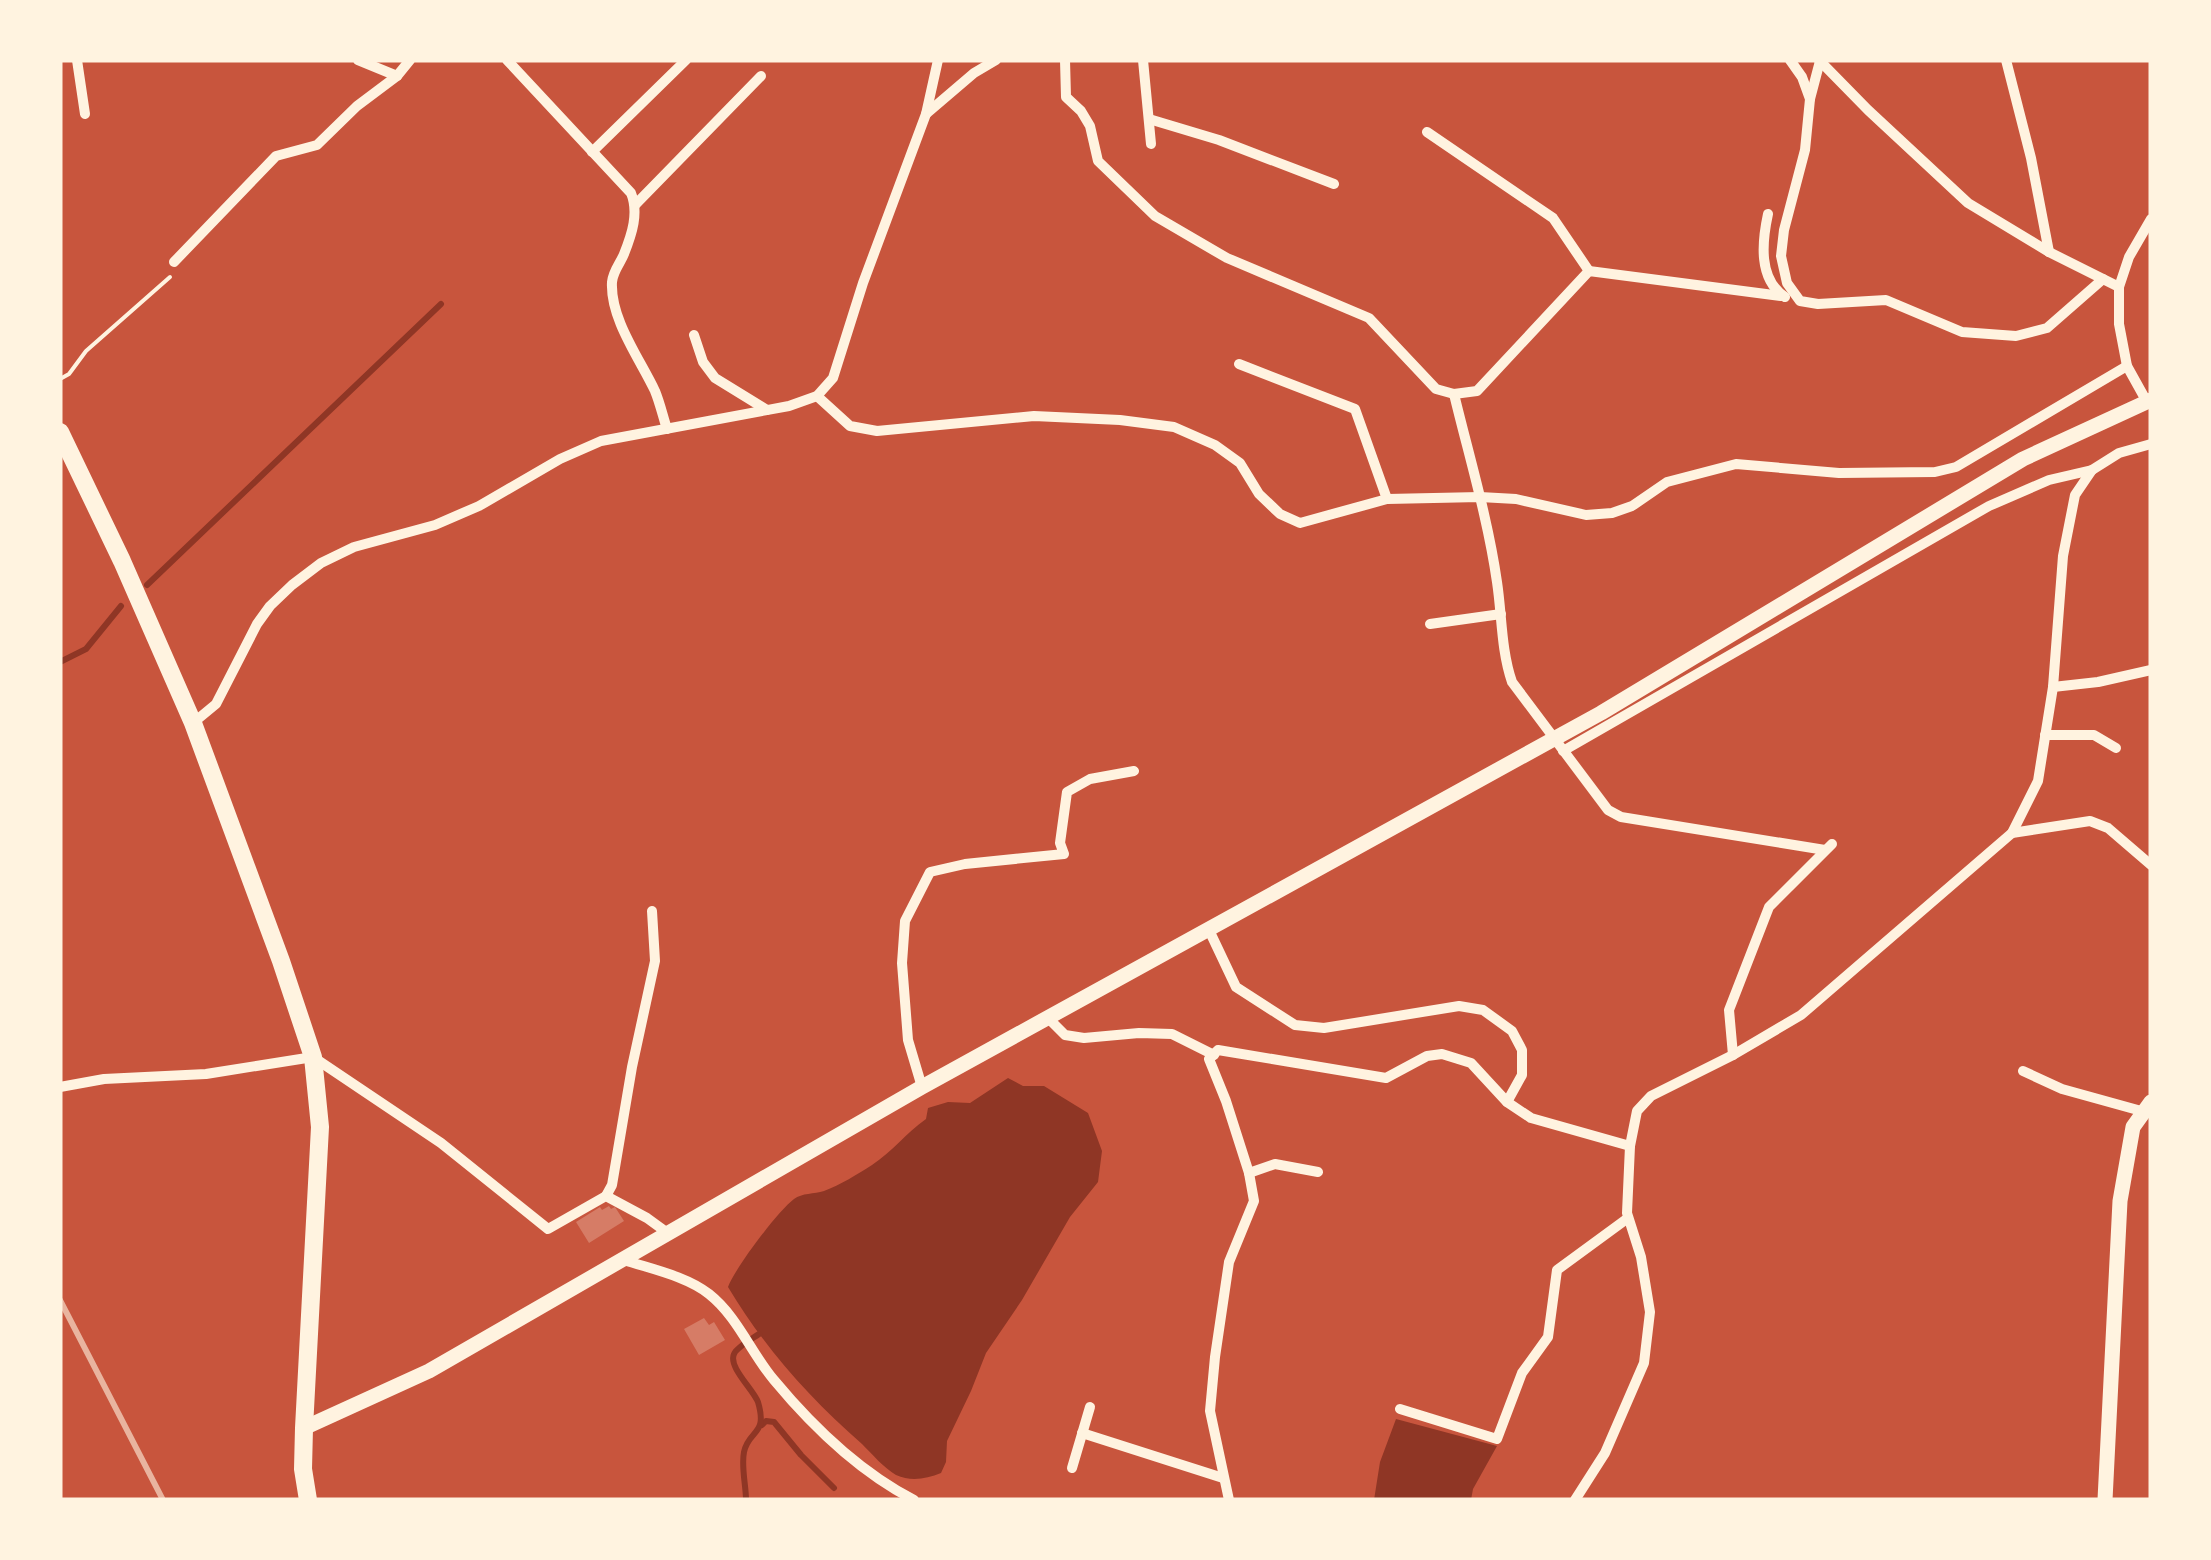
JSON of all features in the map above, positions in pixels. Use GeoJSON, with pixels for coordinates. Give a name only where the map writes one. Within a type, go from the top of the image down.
{"type":"FeatureCollection","features":[{"type":"Feature","properties":{"kind":"main road"},"geometry":{"type":"LineString","coordinates":[[60,432],[193,722],[282,961],[313,1057],[320,1127],[302,1469],[308,1500]]}},
{"type":"Feature","properties":{"kind":"street"},"geometry":{"type":"LineString","coordinates":[[77,60],[85,114]]}},
{"type":"Feature","properties":{"kind":"street"},"geometry":{"type":"LineString","coordinates":[[358,60],[397,76]]}},
{"type":"Feature","properties":{"kind":"street"},"geometry":{"type":"LineString","coordinates":[[174,262],[276,156],[317,145],[357,106],[397,76],[410,60]]}},
{"type":"Feature","properties":{"kind":"street"},"geometry":{"type":"LineString","coordinates":[[507,60],[631,193],[634,222],[612,276],[614,305],[655,392],[666,429]]}},
{"type":"Feature","properties":{"kind":"street"},"geometry":{"type":"LineString","coordinates":[[193,722],[216,704],[256,624],[270,606],[321,563],[354,547],[435,525],[479,506],[560,458],[601,442],[789,406],[817,396],[833,378],[863,282],[926,114],[938,60]]}},
{"type":"Feature","properties":{"kind":"street"},"geometry":{"type":"LineString","coordinates":[[926,114],[974,73],[996,60]]}},
{"type":"Feature","properties":{"kind":"street"},"geometry":{"type":"LineString","coordinates":[[1065,60],[1066,98],[1090,126],[1098,161],[1155,216],[1227,258],[1369,318],[1436,389],[1454,394],[1477,391],[1589,271]]}},
{"type":"Feature","properties":{"kind":"street"},"geometry":{"type":"LineString","coordinates":[[1143,60],[1151,144]]}},
{"type":"Feature","properties":{"kind":"street"},"geometry":{"type":"LineString","coordinates":[[1790,60],[1810,98]]}},
{"type":"Feature","properties":{"kind":"street"},"geometry":{"type":"LineString","coordinates":[[2006,60],[2049,252]]}},
{"type":"Feature","properties":{"kind":"street"},"geometry":{"type":"LineString","coordinates":[[1800,301],[1787,282],[1781,256],[1819,61]]}},
{"type":"Feature","properties":{"kind":"street"},"geometry":{"type":"LineString","coordinates":[[1819,61],[1968,203],[2119,288]]}},
{"type":"Feature","properties":{"kind":"street"},"geometry":{"type":"LineString","coordinates":[[592,152],[678,63]]}},
{"type":"Feature","properties":{"kind":"street"},"geometry":{"type":"LineString","coordinates":[[635,204],[760,76]]}},
{"type":"Feature","properties":{"kind":"street"},"geometry":{"type":"LineString","coordinates":[[1149,119],[1219,140],[1334,184]]}},
{"type":"Feature","properties":{"kind":"street"},"geometry":{"type":"LineString","coordinates":[[1427,132],[1553,218],[1589,271],[1818,304],[1886,300],[1962,332],[2016,336],[2048,328],[2103,279]]}},
{"type":"Feature","properties":{"kind":"street"},"geometry":{"type":"LineString","coordinates":[[1768,214],[1764,260],[1770,282],[1781,296]]}},
{"type":"Feature","properties":{"kind":"street"},"geometry":{"type":"LineString","coordinates":[[1558,745],[2022,459],[2150,404],[2128,366],[2119,324],[2119,288],[2129,257],[2151,219]]}},
{"type":"Feature","properties":{"kind":"street"},"geometry":{"type":"LineString","coordinates":[[694,334],[703,362],[716,378],[768,410]]}},
{"type":"Feature","properties":{"kind":"street"},"geometry":{"type":"LineString","coordinates":[[1238,364],[1355,410],[1387,499]]}},
{"type":"Feature","properties":{"kind":"street"},"geometry":{"type":"LineString","coordinates":[[817,396],[850,426],[877,432],[1034,416],[1174,427],[1215,445],[1240,463],[1259,494],[1280,514],[1300,522],[1387,499],[1516,499],[1586,514],[1612,513],[1632,506],[1667,482],[1736,464],[1840,473],[1934,472],[1956,467],[2128,366]]}},
{"type":"Feature","properties":{"kind":"street"},"geometry":{"type":"LineString","coordinates":[[1454,394],[1497,581],[1512,682],[1608,810],[1621,817],[1829,847],[1769,907],[1729,1010],[1733,1055]]}},
{"type":"Feature","properties":{"kind":"street"},"geometry":{"type":"LineString","coordinates":[[304,1428],[429,1371],[922,1087],[1558,745],[1988,506],[2050,480],[2092,470],[2119,453],[2151,444]]}},
{"type":"Feature","properties":{"kind":"street"},"geometry":{"type":"LineString","coordinates":[[1575,1500],[1605,1453],[1644,1363],[1650,1312],[1641,1257],[1626,1214],[1630,1146],[1637,1112],[1651,1096],[1733,1055],[1801,1014],[2012,833],[2038,781],[2053,687],[2068,526],[2075,495],[2092,470]]}},
{"type":"Feature","properties":{"kind":"street"},"geometry":{"type":"LineString","coordinates":[[1430,624],[1501,614]]}},
{"type":"Feature","properties":{"kind":"street"},"geometry":{"type":"LineString","coordinates":[[2053,687],[2151,670]]}},
{"type":"Feature","properties":{"kind":"street"},"geometry":{"type":"LineString","coordinates":[[2045,735],[2094,734],[2116,748]]}},
{"type":"Feature","properties":{"kind":"street"},"geometry":{"type":"LineString","coordinates":[[922,1087],[908,1040],[902,963],[905,921],[930,872],[964,864],[1064,854],[1060,843],[1066,792],[1090,779],[1134,771]]}},
{"type":"Feature","properties":{"kind":"street"},"geometry":{"type":"LineString","coordinates":[[2012,833],[2090,821],[2108,828],[2151,865]]}},
{"type":"Feature","properties":{"kind":"street"},"geometry":{"type":"LineString","coordinates":[[60,1087],[104,1079],[206,1074],[313,1057],[441,1144],[548,1229],[606,1196],[612,1185],[655,961],[652,911]]}},
{"type":"Feature","properties":{"kind":"street"},"geometry":{"type":"LineString","coordinates":[[1209,930],[1236,987],[1295,1025],[1324,1028],[1459,1006],[1483,1010],[1512,1031],[1522,1050],[1522,1076],[1507,1102]]}},
{"type":"Feature","properties":{"kind":"street"},"geometry":{"type":"LineString","coordinates":[[1048,1018],[1065,1035],[1084,1038],[1172,1034],[1214,1054]]}},
{"type":"Feature","properties":{"kind":"street"},"geometry":{"type":"LineString","coordinates":[[1229,1500],[1210,1412],[1229,1262],[1254,1201],[1226,1101],[1209,1060],[1218,1050],[1386,1078],[1427,1056],[1442,1054],[1471,1062],[1507,1102],[1531,1118],[1630,1146]]}},
{"type":"Feature","properties":{"kind":"street"},"geometry":{"type":"LineString","coordinates":[[2022,1071],[2062,1089],[2149,1110]]}},
{"type":"Feature","properties":{"kind":"street"},"geometry":{"type":"LineString","coordinates":[[2104,1500],[2120,1201],[2133,1126],[2149,1110]]}},
{"type":"Feature","properties":{"kind":"street"},"geometry":{"type":"LineString","coordinates":[[1248,1173],[1274,1164],[1318,1172]]}},
{"type":"Feature","properties":{"kind":"street"},"geometry":{"type":"LineString","coordinates":[[606,1196],[670,1234]]}},
{"type":"Feature","properties":{"kind":"street"},"geometry":{"type":"LineString","coordinates":[[1400,1409],[1497,1439],[1522,1373],[1548,1337],[1558,1270],[1628,1218]]}},
{"type":"Feature","properties":{"kind":"street"},"geometry":{"type":"LineString","coordinates":[[624,1260],[689,1283],[708,1294],[734,1320],[774,1380],[826,1434],[856,1462],[914,1500]]}},
{"type":"Feature","properties":{"kind":"street"},"geometry":{"type":"LineString","coordinates":[[1072,1468],[1090,1407]]}},
{"type":"Feature","properties":{"kind":"street"},"geometry":{"type":"LineString","coordinates":[[1082,1433],[1223,1478]]}},
{"type":"Feature","properties":{"kind":"path"},"geometry":{"type":"LineString","coordinates":[[60,378],[69,374],[86,351],[173,275],[174,262]]}},
{"type":"Feature","properties":{"kind":"shaded area"},"geometry":{"type":"Polygon","coordinates":[[[1008,1078],[1023,1086],[1044,1086],[1088,1113],[1102,1151],[1098,1182],[1070,1217],[986,1353],[947,1441],[941,1473],[918,1479],[902,1477],[883,1465],[806,1390],[772,1351],[728,1287],[758,1240],[794,1199],[830,1189],[872,1165],[926,1119],[928,1108],[948,1102],[970,1103],[1008,1078]]]}},
{"type":"Feature","properties":{"kind":"shaded area"},"geometry":{"type":"Polygon","coordinates":[[[1396,1419],[1497,1446],[1471,1500],[1374,1500],[1380,1462],[1396,1419]]]}},
{"type":"Feature","properties":{"kind":"building"},"geometry":{"type":"Polygon","coordinates":[[[600,1207],[602,1210],[615,1207],[624,1221],[589,1243],[576,1222],[600,1207]]]}},
{"type":"Feature","properties":{"kind":"building"},"geometry":{"type":"Polygon","coordinates":[[[704,1318],[709,1325],[714,1322],[725,1340],[699,1355],[684,1329],[704,1318]]]}},
{"type":"Feature","properties":{"kind":"waterway"},"geometry":{"type":"LineString","coordinates":[[147,585],[441,304]]}},
{"type":"Feature","properties":{"kind":"waterway"},"geometry":{"type":"LineString","coordinates":[[60,662],[86,649],[121,606]]}},
{"type":"Feature","properties":{"kind":"waterway"},"geometry":{"type":"LineString","coordinates":[[746,1500],[744,1452],[761,1421],[758,1402],[733,1359],[738,1349],[759,1334]]}},
{"type":"Feature","properties":{"kind":"waterway"},"geometry":{"type":"LineString","coordinates":[[762,1425],[774,1422],[834,1488]]}},
{"type":"Feature","properties":{"kind":"railway"},"geometry":{"type":"LineString","coordinates":[[60,1300],[163,1500]]}}]}
